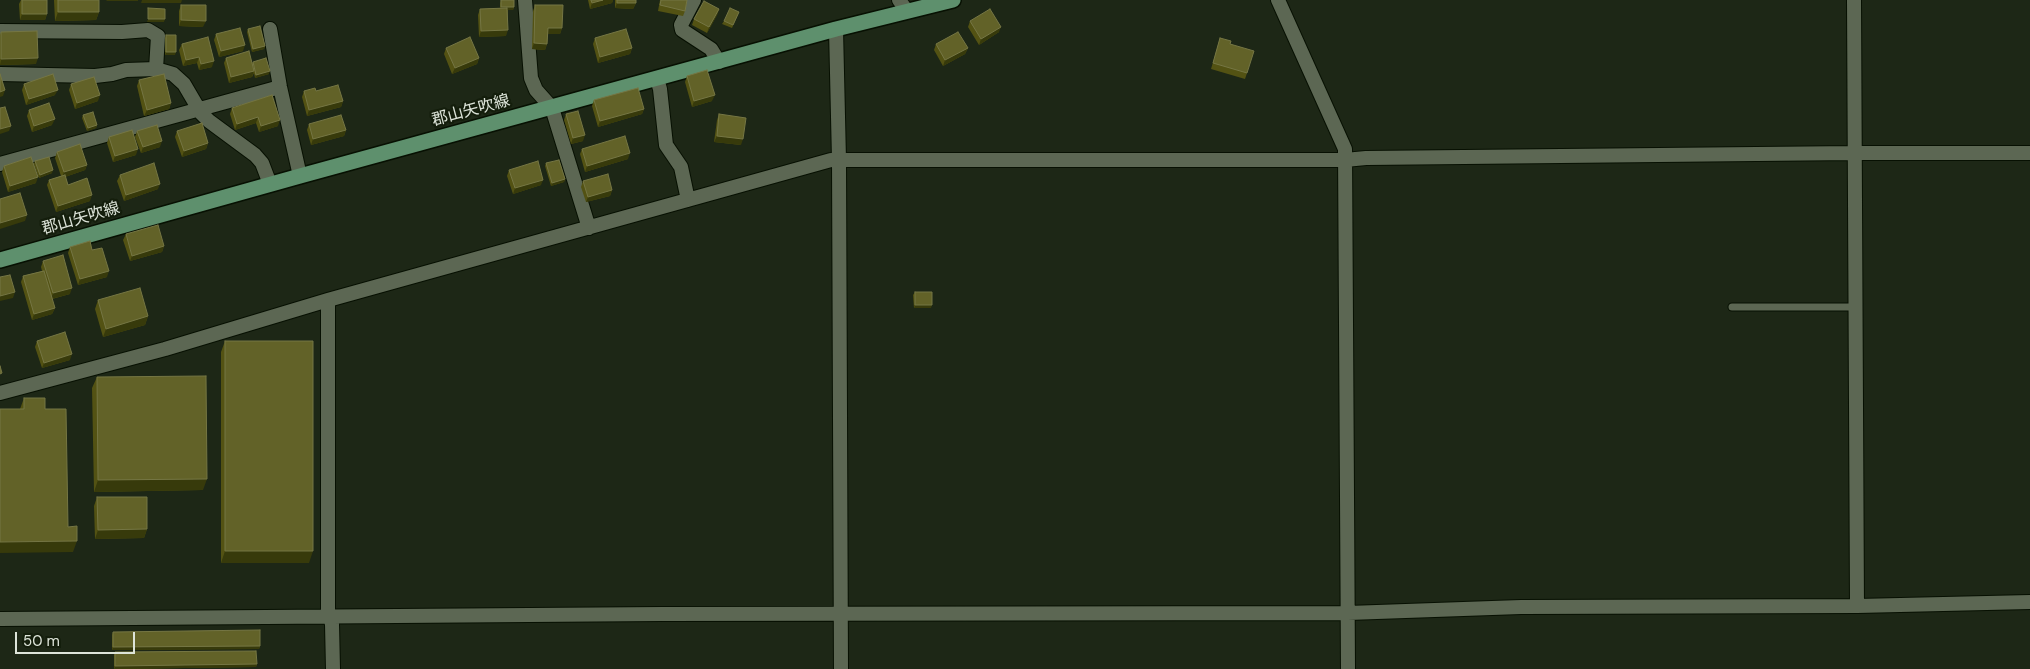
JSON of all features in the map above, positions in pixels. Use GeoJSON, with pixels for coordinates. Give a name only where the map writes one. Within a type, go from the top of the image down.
{"type":"FeatureCollection","features":[{"type":"Feature","properties":{"kind":"main road","name":"郡山矢吹線"},"geometry":{"type":"LineString","coordinates":[[0,260],[270,184],[719,62],[836,29],[903,6],[952,0]]}},
{"type":"Feature","properties":{"kind":"street"},"geometry":{"type":"LineString","coordinates":[[525,0],[531,78],[536,90],[552,108],[589,228]]}},
{"type":"Feature","properties":{"kind":"street"},"geometry":{"type":"LineString","coordinates":[[694,0],[681,25],[682,30],[711,49],[719,62]]}},
{"type":"Feature","properties":{"kind":"street"},"geometry":{"type":"LineString","coordinates":[[1278,0],[1345,149],[1348,669]]}},
{"type":"Feature","properties":{"kind":"street"},"geometry":{"type":"LineString","coordinates":[[1854,0],[1854,307],[1857,606]]}},
{"type":"Feature","properties":{"kind":"street"},"geometry":{"type":"LineString","coordinates":[[270,29],[280,87],[300,176]]}},
{"type":"Feature","properties":{"kind":"street"},"geometry":{"type":"LineString","coordinates":[[836,29],[839,160],[841,669]]}},
{"type":"Feature","properties":{"kind":"street"},"geometry":{"type":"LineString","coordinates":[[0,31],[122,32],[148,30],[158,36],[156,69]]}},
{"type":"Feature","properties":{"kind":"street"},"geometry":{"type":"LineString","coordinates":[[0,74],[95,76],[126,70],[156,69],[173,74],[180,78],[199,110],[208,121],[255,155],[262,163],[270,184]]}},
{"type":"Feature","properties":{"kind":"street"},"geometry":{"type":"LineString","coordinates":[[657,79],[660,89],[666,145],[680,167],[688,200]]}},
{"type":"Feature","properties":{"kind":"street"},"geometry":{"type":"LineString","coordinates":[[0,164],[280,87]]}},
{"type":"Feature","properties":{"kind":"street"},"geometry":{"type":"LineString","coordinates":[[0,393],[165,349],[328,300],[688,200],[839,160],[1345,160],[1366,158],[1854,153],[2030,153]]}},
{"type":"Feature","properties":{"kind":"street"},"geometry":{"type":"LineString","coordinates":[[328,300],[328,610],[331,617],[333,669]]}},
{"type":"Feature","properties":{"kind":"street"},"geometry":{"type":"LineString","coordinates":[[0,619],[841,613],[1348,613],[1521,607],[1857,606],[2030,602]]}},
{"type":"Feature","properties":{"kind":"lane"},"geometry":{"type":"LineString","coordinates":[[1732,307],[1854,307]]}},
{"type":"Feature","properties":{"kind":"building"},"geometry":{"type":"Polygon","coordinates":[[[22,0],[47,0],[47,14],[22,14],[22,0]]]}},
{"type":"Feature","properties":{"kind":"building"},"geometry":{"type":"Polygon","coordinates":[[[58,0],[99,0],[99,12],[58,12],[58,0]]]}},
{"type":"Feature","properties":{"kind":"building"},"geometry":{"type":"Polygon","coordinates":[[[501,0],[514,0],[514,7],[501,7],[501,0]]]}},
{"type":"Feature","properties":{"kind":"building"},"geometry":{"type":"Polygon","coordinates":[[[591,0],[603,0],[592,3],[591,0]]]}},
{"type":"Feature","properties":{"kind":"building"},"geometry":{"type":"Polygon","coordinates":[[[617,0],[636,0],[636,3],[617,3],[617,0]]]}},
{"type":"Feature","properties":{"kind":"building"},"geometry":{"type":"Polygon","coordinates":[[[661,0],[687,0],[685,11],[660,5],[661,0]]]}},
{"type":"Feature","properties":{"kind":"building"},"geometry":{"type":"Polygon","coordinates":[[[704,1],[719,9],[709,27],[694,19],[704,1]]]}},
{"type":"Feature","properties":{"kind":"building"},"geometry":{"type":"Polygon","coordinates":[[[181,5],[206,5],[206,21],[181,20],[181,5]]]}},
{"type":"Feature","properties":{"kind":"building"},"geometry":{"type":"Polygon","coordinates":[[[535,5],[563,5],[562,28],[548,28],[547,44],[534,43],[535,5]]]}},
{"type":"Feature","properties":{"kind":"building"},"geometry":{"type":"Polygon","coordinates":[[[148,8],[165,9],[165,19],[148,19],[148,8]]]}},
{"type":"Feature","properties":{"kind":"building"},"geometry":{"type":"Polygon","coordinates":[[[507,8],[508,30],[481,31],[480,9],[507,8]]]}},
{"type":"Feature","properties":{"kind":"building"},"geometry":{"type":"Polygon","coordinates":[[[730,8],[739,12],[733,25],[724,21],[730,8]]]}},
{"type":"Feature","properties":{"kind":"building"},"geometry":{"type":"Polygon","coordinates":[[[990,9],[1001,27],[981,39],[970,21],[990,9]]]}},
{"type":"Feature","properties":{"kind":"building"},"geometry":{"type":"Polygon","coordinates":[[[260,26],[265,46],[253,49],[248,29],[260,26]]]}},
{"type":"Feature","properties":{"kind":"building"},"geometry":{"type":"Polygon","coordinates":[[[240,28],[245,45],[221,51],[216,34],[240,28]]]}},
{"type":"Feature","properties":{"kind":"building"},"geometry":{"type":"Polygon","coordinates":[[[626,29],[632,48],[600,57],[595,38],[626,29]]]}},
{"type":"Feature","properties":{"kind":"building"},"geometry":{"type":"Polygon","coordinates":[[[37,31],[38,58],[1,59],[1,32],[37,31]]]}},
{"type":"Feature","properties":{"kind":"building"},"geometry":{"type":"Polygon","coordinates":[[[958,32],[968,48],[945,60],[936,44],[958,32]]]}},
{"type":"Feature","properties":{"kind":"building"},"geometry":{"type":"Polygon","coordinates":[[[166,35],[176,35],[176,52],[166,52],[166,35]]]}},
{"type":"Feature","properties":{"kind":"building"},"geometry":{"type":"Polygon","coordinates":[[[208,37],[214,61],[201,64],[199,57],[186,60],[182,44],[208,37]]]}},
{"type":"Feature","properties":{"kind":"building"},"geometry":{"type":"Polygon","coordinates":[[[470,37],[479,58],[455,68],[446,48],[470,37]]]}},
{"type":"Feature","properties":{"kind":"building"},"geometry":{"type":"Polygon","coordinates":[[[1220,38],[1231,41],[1230,44],[1254,51],[1247,73],[1213,63],[1220,38]]]}},
{"type":"Feature","properties":{"kind":"building"},"geometry":{"type":"Polygon","coordinates":[[[249,51],[254,71],[231,77],[226,58],[249,51]]]}},
{"type":"Feature","properties":{"kind":"building"},"geometry":{"type":"Polygon","coordinates":[[[266,58],[270,71],[256,75],[253,62],[266,58]]]}},
{"type":"Feature","properties":{"kind":"building"},"geometry":{"type":"Polygon","coordinates":[[[707,70],[715,95],[694,101],[687,76],[707,70]]]}},
{"type":"Feature","properties":{"kind":"building"},"geometry":{"type":"Polygon","coordinates":[[[0,74],[5,90],[0,92],[0,74]]]}},
{"type":"Feature","properties":{"kind":"building"},"geometry":{"type":"Polygon","coordinates":[[[53,74],[58,90],[29,99],[24,84],[53,74]]]}},
{"type":"Feature","properties":{"kind":"building"},"geometry":{"type":"Polygon","coordinates":[[[164,74],[171,103],[147,110],[139,80],[164,74]]]}},
{"type":"Feature","properties":{"kind":"building"},"geometry":{"type":"Polygon","coordinates":[[[94,77],[100,95],[77,103],[71,84],[94,77]]]}},
{"type":"Feature","properties":{"kind":"building"},"geometry":{"type":"Polygon","coordinates":[[[338,85],[343,101],[309,110],[304,91],[315,88],[316,91],[338,85]]]}},
{"type":"Feature","properties":{"kind":"building"},"geometry":{"type":"Polygon","coordinates":[[[638,88],[644,109],[600,121],[594,100],[638,88]]]}},
{"type":"Feature","properties":{"kind":"building"},"geometry":{"type":"Polygon","coordinates":[[[272,95],[280,120],[261,126],[258,117],[237,124],[232,108],[272,95]]]}},
{"type":"Feature","properties":{"kind":"building"},"geometry":{"type":"Polygon","coordinates":[[[49,103],[55,119],[34,126],[29,110],[49,103]]]}},
{"type":"Feature","properties":{"kind":"building"},"geometry":{"type":"Polygon","coordinates":[[[5,107],[11,126],[0,129],[0,108],[5,107]]]}},
{"type":"Feature","properties":{"kind":"building"},"geometry":{"type":"Polygon","coordinates":[[[578,111],[585,135],[573,138],[566,114],[578,111]]]}},
{"type":"Feature","properties":{"kind":"building"},"geometry":{"type":"Polygon","coordinates":[[[93,112],[97,125],[88,128],[83,115],[93,112]]]}},
{"type":"Feature","properties":{"kind":"building"},"geometry":{"type":"Polygon","coordinates":[[[719,114],[746,118],[743,139],[717,136],[719,114]]]}},
{"type":"Feature","properties":{"kind":"building"},"geometry":{"type":"Polygon","coordinates":[[[341,115],[346,130],[313,139],[309,124],[341,115]]]}},
{"type":"Feature","properties":{"kind":"building"},"geometry":{"type":"Polygon","coordinates":[[[202,123],[208,143],[184,151],[177,131],[202,123]]]}},
{"type":"Feature","properties":{"kind":"building"},"geometry":{"type":"Polygon","coordinates":[[[157,125],[162,141],[143,147],[137,131],[157,125]]]}},
{"type":"Feature","properties":{"kind":"building"},"geometry":{"type":"Polygon","coordinates":[[[132,130],[138,149],[115,156],[109,137],[132,130]]]}},
{"type":"Feature","properties":{"kind":"building"},"geometry":{"type":"Polygon","coordinates":[[[625,136],[630,153],[587,166],[582,149],[625,136]]]}},
{"type":"Feature","properties":{"kind":"building"},"geometry":{"type":"Polygon","coordinates":[[[80,144],[87,165],[64,172],[57,152],[80,144]]]}},
{"type":"Feature","properties":{"kind":"building"},"geometry":{"type":"Polygon","coordinates":[[[31,157],[38,177],[10,186],[4,166],[31,157]]]}},
{"type":"Feature","properties":{"kind":"building"},"geometry":{"type":"Polygon","coordinates":[[[49,157],[53,170],[40,175],[35,161],[49,157]]]}},
{"type":"Feature","properties":{"kind":"building"},"geometry":{"type":"Polygon","coordinates":[[[559,160],[565,179],[552,183],[546,163],[559,160]]]}},
{"type":"Feature","properties":{"kind":"building"},"geometry":{"type":"Polygon","coordinates":[[[538,161],[543,180],[515,188],[509,170],[538,161]]]}},
{"type":"Feature","properties":{"kind":"building"},"geometry":{"type":"Polygon","coordinates":[[[154,163],[160,184],[126,195],[120,175],[154,163]]]}},
{"type":"Feature","properties":{"kind":"building"},"geometry":{"type":"Polygon","coordinates":[[[608,174],[612,190],[588,197],[583,181],[608,174]]]}},
{"type":"Feature","properties":{"kind":"building"},"geometry":{"type":"Polygon","coordinates":[[[65,175],[68,185],[87,178],[92,195],[58,206],[49,180],[65,175]]]}},
{"type":"Feature","properties":{"kind":"building"},"geometry":{"type":"Polygon","coordinates":[[[20,193],[27,215],[0,223],[0,199],[20,193]]]}},
{"type":"Feature","properties":{"kind":"building"},"geometry":{"type":"Polygon","coordinates":[[[158,225],[164,246],[132,256],[126,234],[158,225]]]}},
{"type":"Feature","properties":{"kind":"building"},"geometry":{"type":"Polygon","coordinates":[[[90,241],[92,250],[102,248],[109,271],[80,279],[70,247],[90,241]]]}},
{"type":"Feature","properties":{"kind":"building"},"geometry":{"type":"Polygon","coordinates":[[[63,255],[72,288],[53,293],[43,261],[63,255]]]}},
{"type":"Feature","properties":{"kind":"building"},"geometry":{"type":"Polygon","coordinates":[[[44,271],[55,308],[34,314],[23,276],[44,271]]]}},
{"type":"Feature","properties":{"kind":"building"},"geometry":{"type":"Polygon","coordinates":[[[10,275],[15,292],[0,296],[0,277],[10,275]]]}},
{"type":"Feature","properties":{"kind":"building"},"geometry":{"type":"Polygon","coordinates":[[[140,288],[148,316],[106,329],[98,300],[140,288]]]}},
{"type":"Feature","properties":{"kind":"building"},"geometry":{"type":"Polygon","coordinates":[[[915,292],[932,292],[932,305],[915,305],[915,292]]]}},
{"type":"Feature","properties":{"kind":"building"},"geometry":{"type":"Polygon","coordinates":[[[65,332],[72,354],[44,363],[37,341],[65,332]]]}},
{"type":"Feature","properties":{"kind":"building"},"geometry":{"type":"Polygon","coordinates":[[[225,341],[313,341],[313,551],[225,551],[225,341]]]}},
{"type":"Feature","properties":{"kind":"building"},"geometry":{"type":"Polygon","coordinates":[[[206,376],[207,479],[98,480],[97,377],[206,376]]]}},
{"type":"Feature","properties":{"kind":"building"},"geometry":{"type":"Polygon","coordinates":[[[24,398],[45,398],[45,409],[66,409],[68,527],[77,526],[77,541],[0,542],[0,409],[24,409],[24,398]]]}},
{"type":"Feature","properties":{"kind":"building"},"geometry":{"type":"Polygon","coordinates":[[[97,497],[147,497],[147,529],[98,530],[97,497]]]}},
{"type":"Feature","properties":{"kind":"building"},"geometry":{"type":"Polygon","coordinates":[[[260,630],[260,646],[113,647],[113,632],[260,630]]]}},
{"type":"Feature","properties":{"kind":"building"},"geometry":{"type":"Polygon","coordinates":[[[256,651],[257,664],[115,666],[115,652],[256,651]]]}}]}
